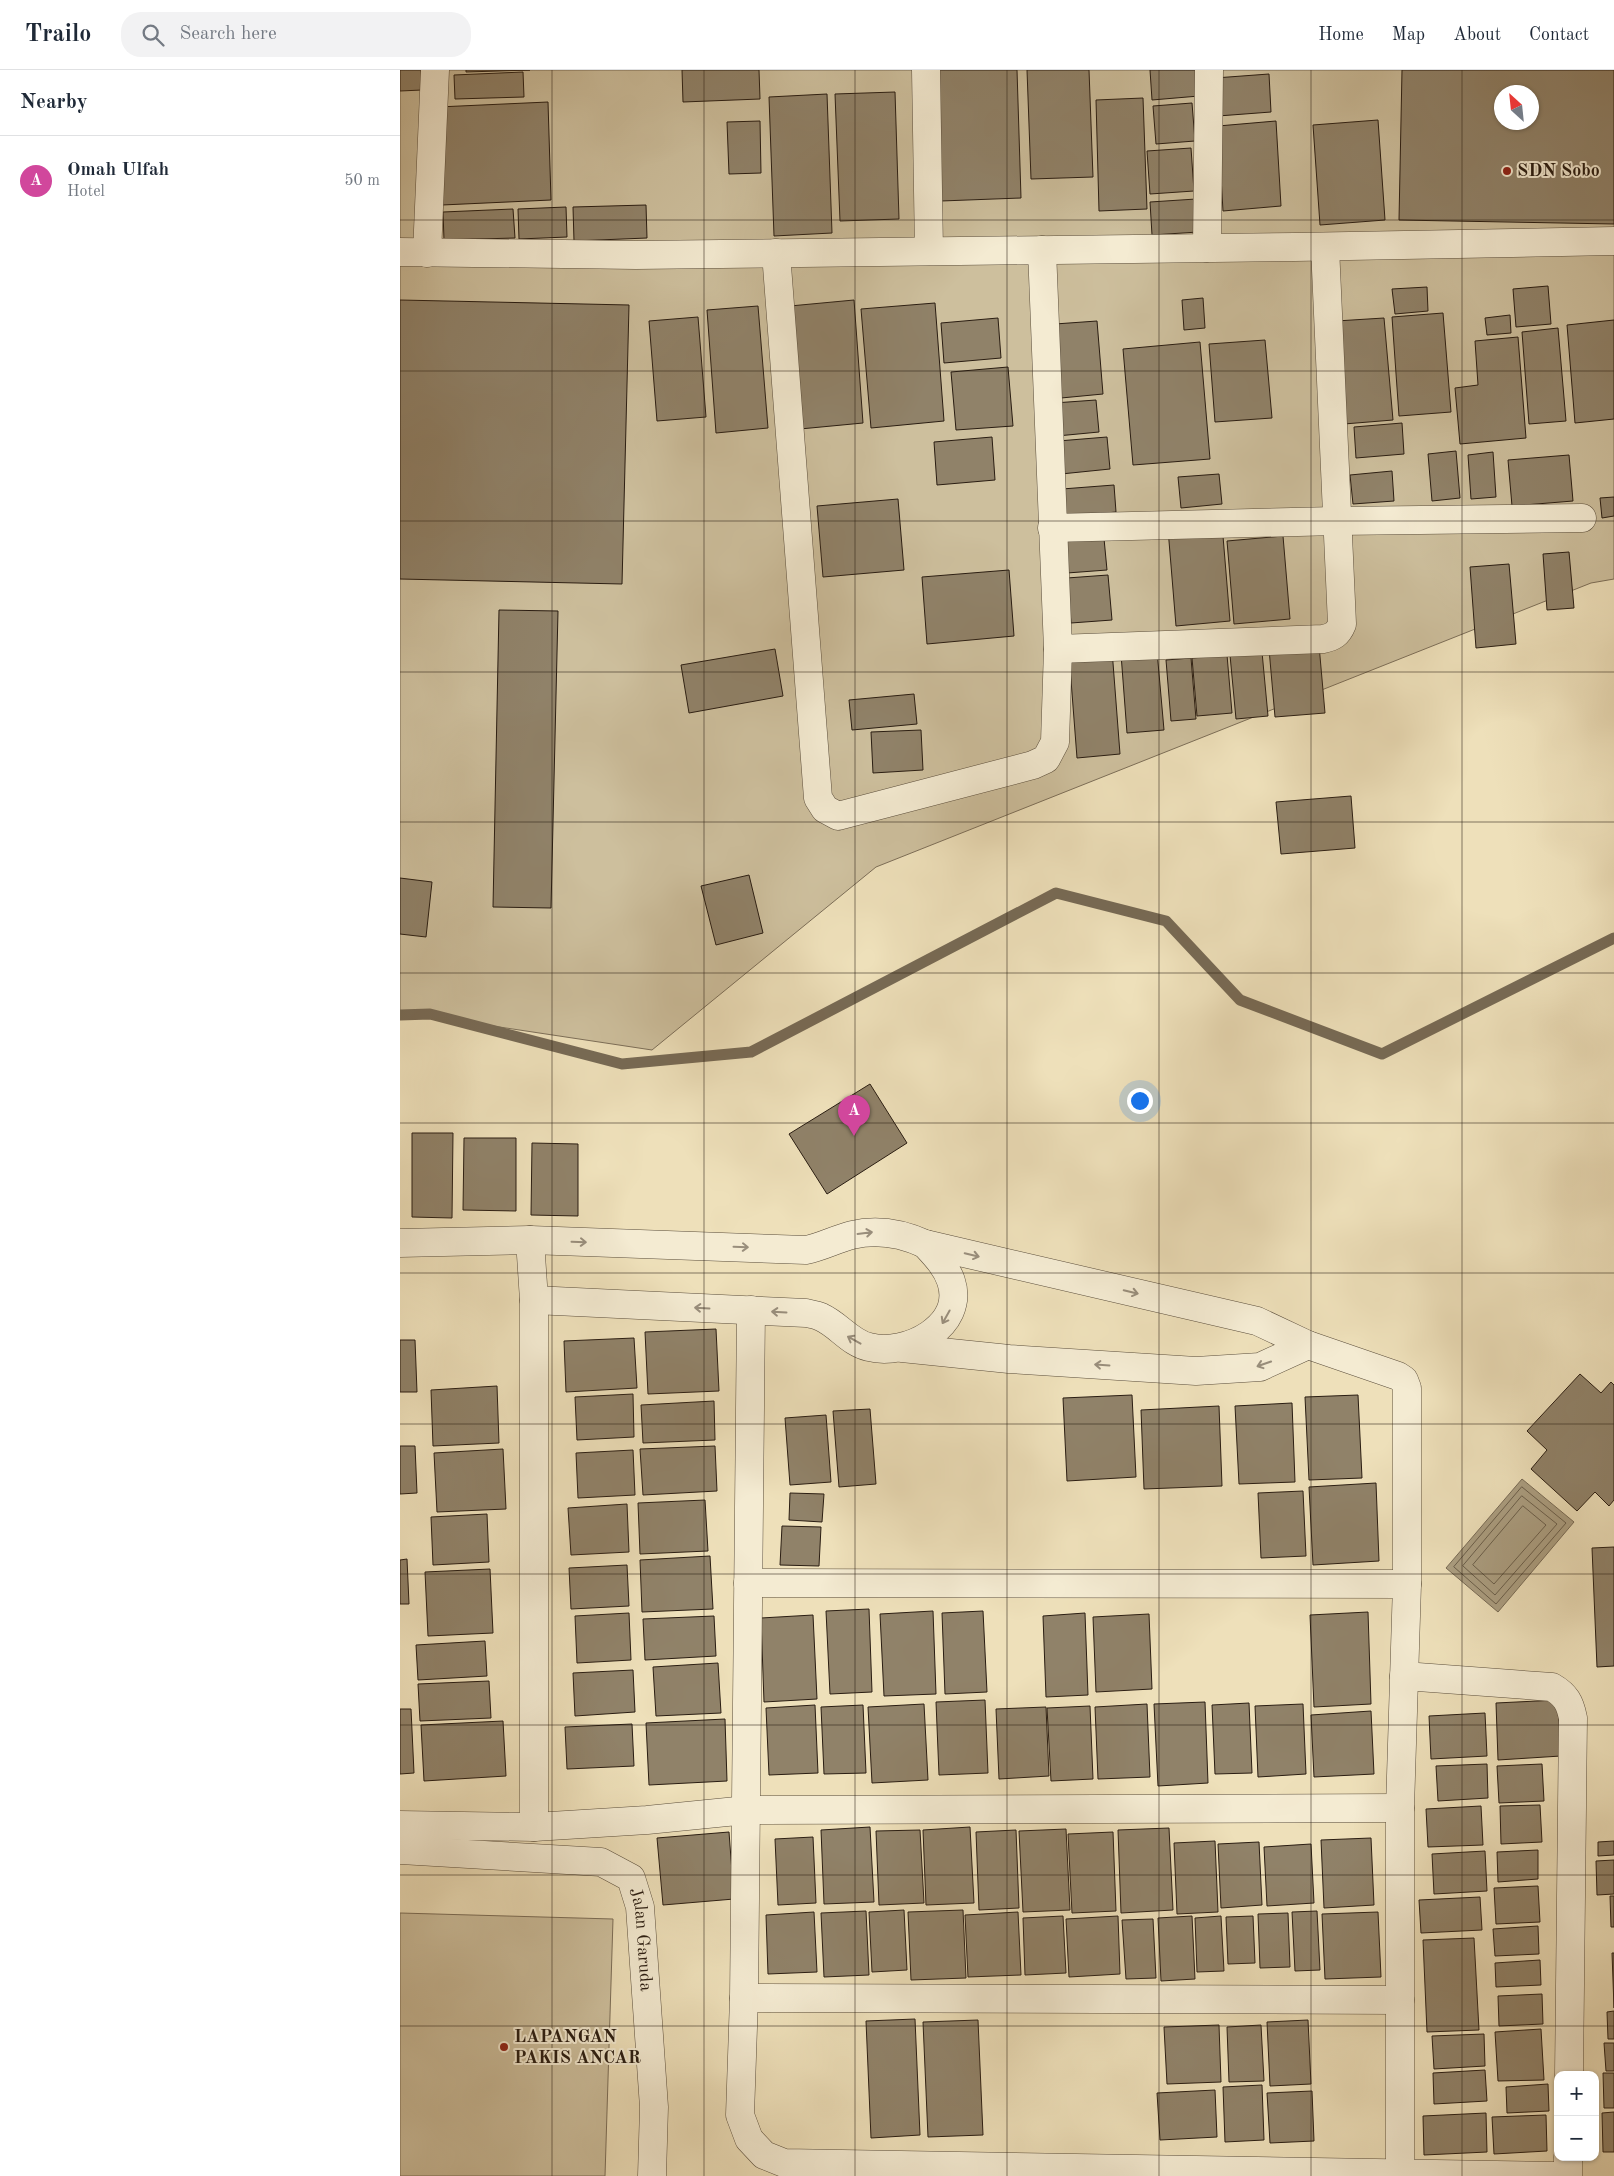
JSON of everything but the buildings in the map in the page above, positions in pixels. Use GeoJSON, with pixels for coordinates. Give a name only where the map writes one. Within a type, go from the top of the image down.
{"type":"FeatureCollection","features":[{"type":"Feature","properties":{"kind":"street"},"geometry":{"type":"LineString","coordinates":[[427,252],[434,70]]}},
{"type":"Feature","properties":{"kind":"street"},"geometry":{"type":"LineString","coordinates":[[926,70],[929,251]]}},
{"type":"Feature","properties":{"kind":"street"},"geometry":{"type":"LineString","coordinates":[[1206,248],[1209,70]]}},
{"type":"Feature","properties":{"kind":"street"},"geometry":{"type":"LineString","coordinates":[[400,252],[776,253],[1325,247],[1614,241]]}},
{"type":"Feature","properties":{"kind":"street"},"geometry":{"type":"LineString","coordinates":[[1058,649],[1332,638],[1339,632],[1342,624],[1325,247]]}},
{"type":"Feature","properties":{"kind":"street"},"geometry":{"type":"LineString","coordinates":[[776,253],[820,803],[830,813],[838,816],[1033,765],[1046,759],[1055,742],[1058,649],[1042,250]]}},
{"type":"Feature","properties":{"kind":"street"},"geometry":{"type":"LineString","coordinates":[[1052,528],[1336,521],[1582,518]]}},
{"type":"Feature","properties":{"kind":"street"},"geometry":{"type":"LineString","coordinates":[[400,1243],[530,1240],[806,1250],[819,1248],[852,1235],[890,1232],[925,1244],[1257,1321],[1308,1345],[1398,1376],[1404,1380],[1407,1388],[1408,1584],[1400,1808],[1400,2175]]}},
{"type":"Feature","properties":{"kind":"street"},"geometry":{"type":"LineString","coordinates":[[530,1240],[534,1300],[534,1827]]}},
{"type":"Feature","properties":{"kind":"street"},"geometry":{"type":"LineString","coordinates":[[901,1348],[922,1340],[941,1326],[952,1307],[952,1282],[942,1262],[925,1244]]}},
{"type":"Feature","properties":{"kind":"street"},"geometry":{"type":"LineString","coordinates":[[534,1300],[806,1313],[821,1317],[853,1341],[868,1347],[886,1350],[901,1348],[1009,1358],[1196,1371],[1260,1367],[1308,1345]]}},
{"type":"Feature","properties":{"kind":"street"},"geometry":{"type":"LineString","coordinates":[[751,1310],[747,1810],[740,2115],[749,2139],[764,2155],[784,2163],[1400,2175],[1555,2176]]}},
{"type":"Feature","properties":{"kind":"street"},"geometry":{"type":"LineString","coordinates":[[748,1583],[1408,1584]]}},
{"type":"Feature","properties":{"kind":"street"},"geometry":{"type":"LineString","coordinates":[[1404,1676],[1552,1688],[1564,1694],[1570,1705],[1574,1718],[1569,2071]]}},
{"type":"Feature","properties":{"kind":"street"},"geometry":{"type":"LineString","coordinates":[[400,1825],[534,1827],[648,1820],[747,1810],[1400,1808]]}},
{"type":"Feature","properties":{"kind":"street","name":"Jalan Garuda"},"geometry":{"type":"LineString","coordinates":[[400,1850],[601,1862],[631,1878],[640,1907],[649,2027],[654,2106],[652,2176]]}},
{"type":"Feature","properties":{"kind":"street"},"geometry":{"type":"LineString","coordinates":[[744,1998],[1400,2000]]}},
{"type":"Feature","properties":{"kind":"street"},"geometry":{"type":"LineString","coordinates":[[1568,2161],[1568,2176]]}},
{"type":"Feature","properties":{"kind":"shaded area"},"geometry":{"type":"Polygon","coordinates":[[[400,70],[1614,70],[1614,579],[1591,583],[876,867],[652,1050],[400,1012],[400,70]]]}},
{"type":"Feature","properties":{"kind":"shaded area","name":"LAPANGAN PAKIS ANCAR"},"geometry":{"type":"Polygon","coordinates":[[[400,1913],[613,1919],[605,2176],[400,2176],[400,1913]]]}},
{"type":"Feature","properties":{"kind":"water"},"geometry":{"type":"Polygon","coordinates":[[[1522,1479],[1574,1522],[1498,1612],[1446,1568],[1522,1479]]]}},
{"type":"Feature","properties":{"kind":"waterway"},"geometry":{"type":"LineString","coordinates":[[400,1015],[430,1014],[622,1064],[751,1052],[1056,893],[1166,921],[1240,1000],[1382,1054],[1614,938]]}},
{"type":"Feature","properties":{"kind":"place","name":"SDN Sobo"},"geometry":{"type":"Point","coordinates":[1507,171]}},
{"type":"Feature","properties":{"kind":"place","name":"Omah Ulfah"},"geometry":{"type":"Point","coordinates":[854,1136]}},
{"type":"Feature","properties":{"kind":"place","name":"LAPANGAN PAKIS ANCAR"},"geometry":{"type":"Point","coordinates":[504,2047]}}]}
